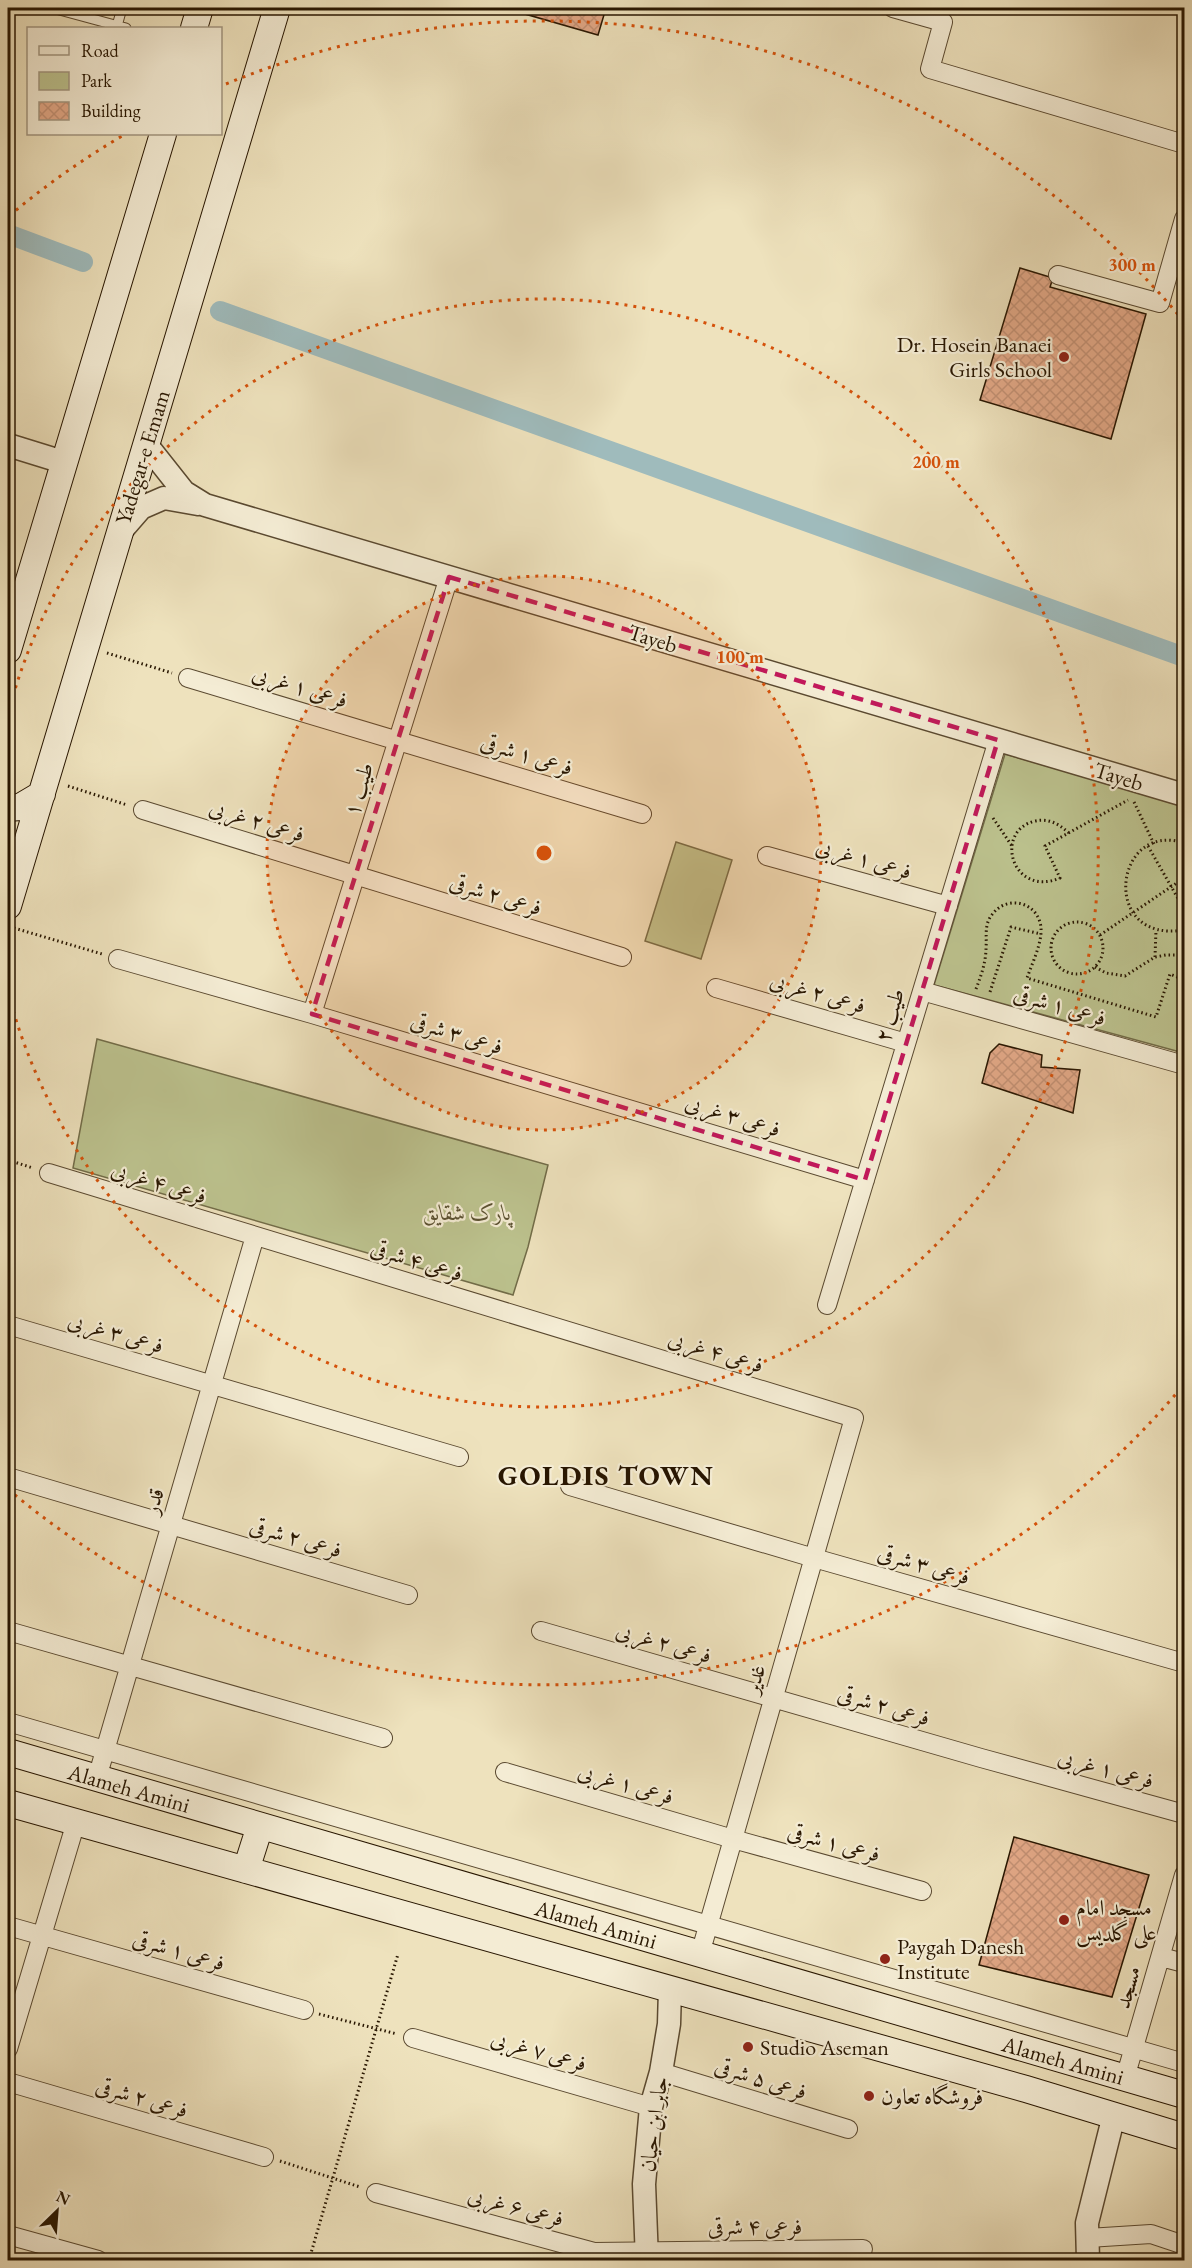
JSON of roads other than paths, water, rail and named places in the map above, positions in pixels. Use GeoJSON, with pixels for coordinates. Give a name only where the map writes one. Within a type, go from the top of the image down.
{"type":"FeatureCollection","features":[{"type":"Feature","properties":{"kind":"main road"},"geometry":{"type":"LineString","coordinates":[[194,27],[200,8]]}},
{"type":"Feature","properties":{"kind":"main road","name":"Yadegar-e Emam"},"geometry":{"type":"LineString","coordinates":[[8,906],[277,8]]}},
{"type":"Feature","properties":{"kind":"main road"},"geometry":{"type":"LineString","coordinates":[[8,650],[164,135]]}},
{"type":"Feature","properties":{"kind":"main road"},"geometry":{"type":"LineString","coordinates":[[8,808],[20,807],[44,786]]}},
{"type":"Feature","properties":{"kind":"main road","name":"Alameh Amini"},"geometry":{"type":"LineString","coordinates":[[8,1752],[1185,2095]]}},
{"type":"Feature","properties":{"kind":"main road","name":"Alameh Amini"},"geometry":{"type":"LineString","coordinates":[[8,1803],[1185,2137]]}},
{"type":"Feature","properties":{"kind":"main road"},"geometry":{"type":"LineString","coordinates":[[246,1870],[260,1826]]}},
{"type":"Feature","properties":{"kind":"street"},"geometry":{"type":"LineString","coordinates":[[893,8],[943,22],[930,69],[1185,144]]}},
{"type":"Feature","properties":{"kind":"street"},"geometry":{"type":"LineString","coordinates":[[1058,275],[1160,303],[1185,219]]}},
{"type":"Feature","properties":{"kind":"street","name":"Tayeb"},"geometry":{"type":"LineString","coordinates":[[146,444],[184,492],[205,505],[1185,795]]}},
{"type":"Feature","properties":{"kind":"street"},"geometry":{"type":"LineString","coordinates":[[8,445],[63,462]]}},
{"type":"Feature","properties":{"kind":"street"},"geometry":{"type":"LineString","coordinates":[[120,532],[141,508],[164,498],[205,505]]}},
{"type":"Feature","properties":{"kind":"street","name":"طیب ۱"},"geometry":{"type":"LineString","coordinates":[[312,1014],[449,578]]}},
{"type":"Feature","properties":{"kind":"street","name":"فرعی ۱ غربی"},"geometry":{"type":"LineString","coordinates":[[188,678],[398,741]]}},
{"type":"Feature","properties":{"kind":"street","name":"طیب ۲"},"geometry":{"type":"LineString","coordinates":[[826,1305],[998,740]]}},
{"type":"Feature","properties":{"kind":"street","name":"فرعی ۱ شرقی"},"geometry":{"type":"LineString","coordinates":[[398,741],[642,814]]}},
{"type":"Feature","properties":{"kind":"street","name":"فرعی ۲ غربی"},"geometry":{"type":"LineString","coordinates":[[143,810],[356,876]]}},
{"type":"Feature","properties":{"kind":"street","name":"فرعی ۱ غربی"},"geometry":{"type":"LineString","coordinates":[[767,855],[948,906]]}},
{"type":"Feature","properties":{"kind":"street","name":"فرعی ۲ شرقی"},"geometry":{"type":"LineString","coordinates":[[356,876],[621,957]]}},
{"type":"Feature","properties":{"kind":"street"},"geometry":{"type":"LineString","coordinates":[[118,959],[312,1014]]}},
{"type":"Feature","properties":{"kind":"street","name":"فرعی ۲ غربی"},"geometry":{"type":"LineString","coordinates":[[716,988],[906,1043]]}},
{"type":"Feature","properties":{"kind":"street","name":"فرعی ۱ شرقی"},"geometry":{"type":"LineString","coordinates":[[922,991],[1185,1065]]}},
{"type":"Feature","properties":{"kind":"street","name":"فرعی ۳ شرقی"},"geometry":{"type":"LineString","coordinates":[[312,1014],[588,1097]]}},
{"type":"Feature","properties":{"kind":"street","name":"فرعی ۳ غربی"},"geometry":{"type":"LineString","coordinates":[[588,1097],[864,1180]]}},
{"type":"Feature","properties":{"kind":"street","name":"فرعی ۴ غربی"},"geometry":{"type":"LineString","coordinates":[[49,1173],[255,1236]]}},
{"type":"Feature","properties":{"kind":"street","name":"فرعی ۴ شرقی"},"geometry":{"type":"LineString","coordinates":[[255,1236],[564,1330]]}},
{"type":"Feature","properties":{"kind":"street","name":"قدر"},"geometry":{"type":"LineString","coordinates":[[97,1778],[255,1236]]}},
{"type":"Feature","properties":{"kind":"street","name":"فرعی ۳ غربی"},"geometry":{"type":"LineString","coordinates":[[8,1325],[212,1385]]}},
{"type":"Feature","properties":{"kind":"street","name":"فرعی ۴ غربی"},"geometry":{"type":"LineString","coordinates":[[564,1330],[854,1418]]}},
{"type":"Feature","properties":{"kind":"street"},"geometry":{"type":"LineString","coordinates":[[212,1385],[459,1457]]}},
{"type":"Feature","properties":{"kind":"street","name":"غدیر"},"geometry":{"type":"LineString","coordinates":[[700,1954],[854,1418]]}},
{"type":"Feature","properties":{"kind":"street"},"geometry":{"type":"LineString","coordinates":[[8,1477],[171,1525]]}},
{"type":"Feature","properties":{"kind":"street"},"geometry":{"type":"LineString","coordinates":[[570,1486],[814,1558]]}},
{"type":"Feature","properties":{"kind":"street","name":"فرعی ۲ شرقی"},"geometry":{"type":"LineString","coordinates":[[171,1525],[408,1595]]}},
{"type":"Feature","properties":{"kind":"street","name":"فرعی ۳ شرقی"},"geometry":{"type":"LineString","coordinates":[[814,1558],[1185,1663]]}},
{"type":"Feature","properties":{"kind":"street"},"geometry":{"type":"LineString","coordinates":[[8,1631],[384,1738]]}},
{"type":"Feature","properties":{"kind":"street","name":"فرعی ۲ غربی"},"geometry":{"type":"LineString","coordinates":[[541,1631],[773,1698]]}},
{"type":"Feature","properties":{"kind":"street","name":"فرعی ۲ شرقی"},"geometry":{"type":"LineString","coordinates":[[773,1698],[981,1758]]}},
{"type":"Feature","properties":{"kind":"street"},"geometry":{"type":"LineString","coordinates":[[8,1722],[1185,2063]]}},
{"type":"Feature","properties":{"kind":"street","name":"فرعی ۱ غربی"},"geometry":{"type":"LineString","coordinates":[[981,1758],[1185,1814]]}},
{"type":"Feature","properties":{"kind":"street","name":"فرعی ۱ غربی"},"geometry":{"type":"LineString","coordinates":[[505,1772],[733,1839]]}},
{"type":"Feature","properties":{"kind":"street"},"geometry":{"type":"LineString","coordinates":[[8,2049],[76,1822]]}},
{"type":"Feature","properties":{"kind":"street","name":"فرعی ۱ شرقی"},"geometry":{"type":"LineString","coordinates":[[733,1839],[922,1891]]}},
{"type":"Feature","properties":{"kind":"street","name":"مسجد"},"geometry":{"type":"LineString","coordinates":[[1125,2078],[1185,1875]]}},
{"type":"Feature","properties":{"kind":"street"},"geometry":{"type":"LineString","coordinates":[[8,1926],[41,1936]]}},
{"type":"Feature","properties":{"kind":"street","name":"فرعی ۱ شرقی"},"geometry":{"type":"LineString","coordinates":[[41,1936],[304,2010]]}},
{"type":"Feature","properties":{"kind":"street"},"geometry":{"type":"LineString","coordinates":[[1161,1956],[1185,1963]]}},
{"type":"Feature","properties":{"kind":"street","name":"جابر ابن حیان"},"geometry":{"type":"LineString","coordinates":[[646,2256],[645,2184],[651,2108],[661,2072],[669,2024],[670,1989]]}},
{"type":"Feature","properties":{"kind":"street","name":"فرعی ۷ غربی"},"geometry":{"type":"LineString","coordinates":[[413,2038],[651,2108]]}},
{"type":"Feature","properties":{"kind":"street","name":"فرعی ۵ شرقی"},"geometry":{"type":"LineString","coordinates":[[661,2072],[848,2129]]}},
{"type":"Feature","properties":{"kind":"street","name":"فرعی ۲ شرقی"},"geometry":{"type":"LineString","coordinates":[[8,2082],[264,2157]]}},
{"type":"Feature","properties":{"kind":"street"},"geometry":{"type":"LineString","coordinates":[[1114,2115],[1087,2223],[1088,2249],[1151,2234],[1185,2245]]}},
{"type":"Feature","properties":{"kind":"street","name":"فرعی ۶ غربی"},"geometry":{"type":"LineString","coordinates":[[376,2193],[594,2252],[646,2256]]}},
{"type":"Feature","properties":{"kind":"street"},"geometry":{"type":"LineString","coordinates":[[8,2235],[98,2260]]}},
{"type":"Feature","properties":{"kind":"street","name":"فرعی ۴ شرقی"},"geometry":{"type":"LineString","coordinates":[[646,2256],[863,2249]]}},
{"type":"Feature","properties":{"kind":"lane"},"geometry":{"type":"LineString","coordinates":[[52,8],[121,27],[122,8]]}},
{"type":"Feature","properties":{"kind":"waterway"},"geometry":{"type":"LineString","coordinates":[[8,234],[83,262]]}},
{"type":"Feature","properties":{"kind":"waterway"},"geometry":{"type":"LineString","coordinates":[[220,311],[1184,657]]}},
{"type":"Feature","properties":{"kind":"place","name":"Dr. Hosein Banaei Girls School"},"geometry":{"type":"Point","coordinates":[1064,357]}},
{"type":"Feature","properties":{"kind":"place","name":"مسجد امام علی گلدیس"},"geometry":{"type":"Point","coordinates":[1064,1920]}},
{"type":"Feature","properties":{"kind":"place","name":"Paygah Danesh Institute"},"geometry":{"type":"Point","coordinates":[885,1959]}},
{"type":"Feature","properties":{"kind":"place","name":"Studio Aseman"},"geometry":{"type":"Point","coordinates":[748,2047]}},
{"type":"Feature","properties":{"kind":"place","name":"فروشگاه تعاون"},"geometry":{"type":"Point","coordinates":[869,2096]}},
{"type":"Feature","properties":{"kind":"district","name":"GOLDIS TOWN"},"geometry":{"type":"Point","coordinates":[606,1475]}},
{"type":"Feature","properties":{"kind":"park label","name":"پارک شقایق"},"geometry":{"type":"Point","coordinates":[467,1212]}}]}
